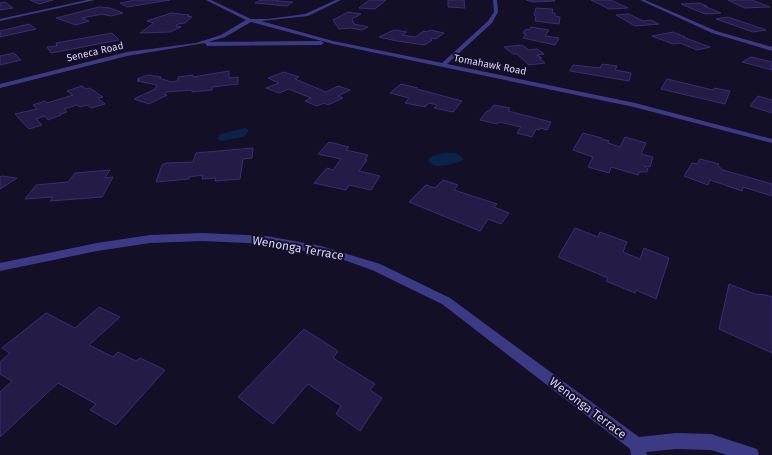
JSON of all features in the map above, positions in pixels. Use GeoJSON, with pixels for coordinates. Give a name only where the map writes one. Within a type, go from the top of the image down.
{"type":"FeatureCollection","features":[{"type":"Feature","properties":{"kind":"street"},"geometry":{"type":"LineString","coordinates":[[0,20],[93,0]]}},
{"type":"Feature","properties":{"kind":"street","name":"Tomahawk Road"},"geometry":{"type":"LineString","coordinates":[[208,0],[250,20],[295,27],[333,42],[635,105],[772,141]]}},
{"type":"Feature","properties":{"kind":"street"},"geometry":{"type":"LineString","coordinates":[[250,20],[268,20],[306,15],[339,0]]}},
{"type":"Feature","properties":{"kind":"street"},"geometry":{"type":"LineString","coordinates":[[443,65],[490,22],[496,12],[495,0]]}},
{"type":"Feature","properties":{"kind":"street"},"geometry":{"type":"LineString","coordinates":[[642,0],[718,34],[772,49]]}},
{"type":"Feature","properties":{"kind":"street"},"geometry":{"type":"LineString","coordinates":[[295,27],[306,15]]}},
{"type":"Feature","properties":{"kind":"street","name":"Seneca Road"},"geometry":{"type":"LineString","coordinates":[[197,44],[223,36],[250,20]]}},
{"type":"Feature","properties":{"kind":"street","name":"Seneca Road"},"geometry":{"type":"LineString","coordinates":[[0,86],[127,54],[197,44],[333,42]]}},
{"type":"Feature","properties":{"kind":"street","name":"Wenonga Terrace"},"geometry":{"type":"LineString","coordinates":[[0,267],[97,247],[150,239],[203,237],[267,240],[321,250],[376,267],[446,301],[638,450],[676,440],[711,442],[751,455]]}},
{"type":"Feature","properties":{"kind":"water"},"geometry":{"type":"Polygon","coordinates":[[[246,128],[249,131],[243,137],[222,141],[218,139],[220,134],[246,128]]]}},
{"type":"Feature","properties":{"kind":"water"},"geometry":{"type":"Polygon","coordinates":[[[445,153],[456,153],[462,157],[463,160],[437,166],[429,162],[429,158],[445,153]]]}},
{"type":"Feature","properties":{"kind":"building"},"geometry":{"type":"Polygon","coordinates":[[[30,0],[53,0],[39,4],[30,0]]]}},
{"type":"Feature","properties":{"kind":"building"},"geometry":{"type":"Polygon","coordinates":[[[136,0],[170,0],[127,7],[120,3],[136,0]]]}},
{"type":"Feature","properties":{"kind":"building"},"geometry":{"type":"Polygon","coordinates":[[[261,0],[293,2],[287,6],[255,3],[261,0]]]}},
{"type":"Feature","properties":{"kind":"building"},"geometry":{"type":"Polygon","coordinates":[[[369,0],[386,0],[375,9],[359,8],[369,0]]]}},
{"type":"Feature","properties":{"kind":"building"},"geometry":{"type":"Polygon","coordinates":[[[448,0],[464,0],[465,8],[448,7],[448,0]]]}},
{"type":"Feature","properties":{"kind":"building"},"geometry":{"type":"Polygon","coordinates":[[[526,0],[554,0],[555,1],[533,2],[526,0]]]}},
{"type":"Feature","properties":{"kind":"building"},"geometry":{"type":"Polygon","coordinates":[[[591,0],[611,0],[628,8],[609,9],[591,0]]]}},
{"type":"Feature","properties":{"kind":"building"},"geometry":{"type":"Polygon","coordinates":[[[728,0],[752,0],[770,7],[744,8],[728,0]]]}},
{"type":"Feature","properties":{"kind":"building"},"geometry":{"type":"Polygon","coordinates":[[[5,2],[13,8],[0,10],[0,3],[5,2]]]}},
{"type":"Feature","properties":{"kind":"building"},"geometry":{"type":"Polygon","coordinates":[[[699,3],[721,13],[705,14],[681,4],[699,3]]]}},
{"type":"Feature","properties":{"kind":"building"},"geometry":{"type":"Polygon","coordinates":[[[99,7],[110,8],[123,13],[111,16],[102,14],[82,18],[89,21],[76,25],[56,18],[99,7]]]}},
{"type":"Feature","properties":{"kind":"building"},"geometry":{"type":"Polygon","coordinates":[[[536,8],[553,9],[552,13],[555,13],[555,16],[560,17],[559,24],[535,21],[536,16],[534,15],[536,8]]]}},
{"type":"Feature","properties":{"kind":"building"},"geometry":{"type":"Polygon","coordinates":[[[348,12],[361,14],[352,19],[354,24],[368,27],[362,30],[350,28],[339,29],[333,20],[348,12]]]}},
{"type":"Feature","properties":{"kind":"building"},"geometry":{"type":"Polygon","coordinates":[[[171,13],[189,15],[187,16],[192,17],[185,23],[178,24],[176,26],[181,27],[170,32],[140,33],[154,23],[147,21],[171,13]]]}},
{"type":"Feature","properties":{"kind":"building"},"geometry":{"type":"Polygon","coordinates":[[[629,14],[643,21],[651,20],[659,24],[635,26],[616,15],[629,14]]]}},
{"type":"Feature","properties":{"kind":"building"},"geometry":{"type":"Polygon","coordinates":[[[728,17],[766,30],[753,32],[716,19],[728,17]]]}},
{"type":"Feature","properties":{"kind":"building"},"geometry":{"type":"Polygon","coordinates":[[[29,24],[36,29],[0,37],[0,31],[29,24]]]}},
{"type":"Feature","properties":{"kind":"building"},"geometry":{"type":"Polygon","coordinates":[[[531,27],[549,30],[545,36],[559,38],[555,45],[523,38],[526,34],[523,33],[526,29],[529,30],[531,27]]]}},
{"type":"Feature","properties":{"kind":"building"},"geometry":{"type":"Polygon","coordinates":[[[394,30],[407,32],[402,35],[415,37],[424,31],[427,32],[430,30],[444,33],[436,39],[432,38],[430,40],[432,40],[425,45],[379,37],[394,30]]]}},
{"type":"Feature","properties":{"kind":"building"},"geometry":{"type":"Polygon","coordinates":[[[673,32],[710,47],[697,50],[680,43],[673,44],[652,36],[673,32]]]}},
{"type":"Feature","properties":{"kind":"building"},"geometry":{"type":"Polygon","coordinates":[[[112,33],[119,40],[51,53],[47,47],[57,46],[56,43],[112,33]]]}},
{"type":"Feature","properties":{"kind":"building"},"geometry":{"type":"Polygon","coordinates":[[[522,45],[529,50],[537,49],[544,54],[537,55],[542,58],[539,58],[545,63],[529,65],[517,54],[513,54],[504,47],[522,45]]]}},
{"type":"Feature","properties":{"kind":"building"},"geometry":{"type":"Polygon","coordinates":[[[14,53],[21,60],[0,65],[0,56],[14,53]]]}},
{"type":"Feature","properties":{"kind":"building"},"geometry":{"type":"Polygon","coordinates":[[[751,57],[772,62],[772,70],[742,62],[751,57]]]}},
{"type":"Feature","properties":{"kind":"building"},"geometry":{"type":"Polygon","coordinates":[[[602,64],[617,66],[615,70],[631,73],[629,81],[570,71],[573,65],[600,68],[602,64]]]}},
{"type":"Feature","properties":{"kind":"building"},"geometry":{"type":"Polygon","coordinates":[[[229,71],[229,78],[238,77],[238,84],[212,87],[212,90],[166,92],[164,94],[167,95],[149,104],[134,99],[155,89],[157,85],[137,81],[140,80],[137,79],[148,75],[161,77],[159,78],[171,82],[178,81],[178,77],[193,75],[193,77],[229,71]]]}},
{"type":"Feature","properties":{"kind":"building"},"geometry":{"type":"Polygon","coordinates":[[[284,72],[299,77],[295,79],[326,92],[338,86],[350,90],[338,96],[343,98],[328,105],[324,103],[317,106],[305,101],[311,98],[289,89],[279,93],[266,88],[279,83],[268,78],[284,72]]]}},
{"type":"Feature","properties":{"kind":"building"},"geometry":{"type":"Polygon","coordinates":[[[667,79],[713,90],[714,88],[730,91],[725,104],[661,89],[667,79]]]}},
{"type":"Feature","properties":{"kind":"building"},"geometry":{"type":"Polygon","coordinates":[[[401,84],[462,101],[453,112],[434,108],[437,105],[429,103],[425,107],[405,103],[409,98],[390,93],[401,84]]]}},
{"type":"Feature","properties":{"kind":"building"},"geometry":{"type":"Polygon","coordinates":[[[82,86],[86,89],[90,88],[103,97],[98,98],[105,104],[91,108],[87,105],[80,107],[77,105],[64,109],[67,112],[48,120],[45,116],[36,119],[42,125],[29,129],[15,114],[37,109],[33,105],[45,101],[47,103],[73,95],[67,91],[82,86]]]}},
{"type":"Feature","properties":{"kind":"building"},"geometry":{"type":"Polygon","coordinates":[[[758,96],[772,100],[772,113],[750,106],[758,96]]]}},
{"type":"Feature","properties":{"kind":"building"},"geometry":{"type":"Polygon","coordinates":[[[494,105],[510,108],[508,111],[551,122],[547,130],[540,128],[539,130],[536,129],[532,137],[517,133],[521,127],[499,122],[497,124],[480,120],[494,105]]]}},
{"type":"Feature","properties":{"kind":"building"},"geometry":{"type":"Polygon","coordinates":[[[583,133],[602,138],[601,139],[609,141],[608,143],[620,147],[625,137],[646,143],[641,154],[653,157],[650,167],[644,166],[648,169],[647,172],[639,172],[638,175],[611,167],[609,173],[588,167],[593,157],[573,150],[583,133]]]}},
{"type":"Feature","properties":{"kind":"building"},"geometry":{"type":"Polygon","coordinates":[[[329,142],[349,147],[346,150],[368,155],[365,160],[367,160],[359,171],[380,176],[371,190],[349,185],[346,190],[314,183],[327,168],[333,170],[341,159],[318,154],[329,142]]]}},
{"type":"Feature","properties":{"kind":"building"},"geometry":{"type":"Polygon","coordinates":[[[253,148],[252,158],[243,159],[240,179],[215,181],[216,178],[202,179],[203,175],[189,177],[189,179],[156,182],[162,165],[166,163],[193,162],[196,153],[253,148]]]}},
{"type":"Feature","properties":{"kind":"building"},"geometry":{"type":"Polygon","coordinates":[[[700,159],[719,164],[718,166],[723,170],[772,184],[772,196],[743,187],[742,191],[710,180],[708,185],[684,176],[692,163],[697,164],[700,159]]]}},
{"type":"Feature","properties":{"kind":"building"},"geometry":{"type":"Polygon","coordinates":[[[110,170],[105,178],[113,177],[102,197],[50,201],[53,197],[25,199],[36,185],[68,182],[75,173],[110,170]]]}},
{"type":"Feature","properties":{"kind":"building"},"geometry":{"type":"Polygon","coordinates":[[[0,177],[17,178],[0,189],[0,177]]]}},
{"type":"Feature","properties":{"kind":"building"},"geometry":{"type":"Polygon","coordinates":[[[443,180],[458,185],[454,190],[497,204],[494,207],[509,213],[501,224],[488,219],[480,231],[409,202],[426,185],[435,188],[443,180]]]}},
{"type":"Feature","properties":{"kind":"building"},"geometry":{"type":"Polygon","coordinates":[[[575,228],[598,237],[600,232],[627,242],[623,252],[640,259],[644,248],[669,258],[656,299],[636,290],[635,293],[606,281],[608,278],[558,257],[575,228]]]}},
{"type":"Feature","properties":{"kind":"building"},"geometry":{"type":"Polygon","coordinates":[[[729,284],[755,294],[772,297],[772,353],[719,329],[729,284]]]}},
{"type":"Feature","properties":{"kind":"building"},"geometry":{"type":"Polygon","coordinates":[[[99,307],[120,317],[89,345],[113,357],[118,352],[136,361],[140,358],[165,370],[116,425],[90,410],[96,404],[58,383],[0,437],[0,392],[12,381],[0,374],[0,362],[10,353],[2,348],[46,313],[75,328],[99,307]]]}},
{"type":"Feature","properties":{"kind":"building"},"geometry":{"type":"Polygon","coordinates":[[[304,329],[338,351],[333,358],[375,384],[370,390],[382,398],[360,431],[336,414],[341,406],[308,384],[273,424],[238,397],[304,329]]]}}]}
